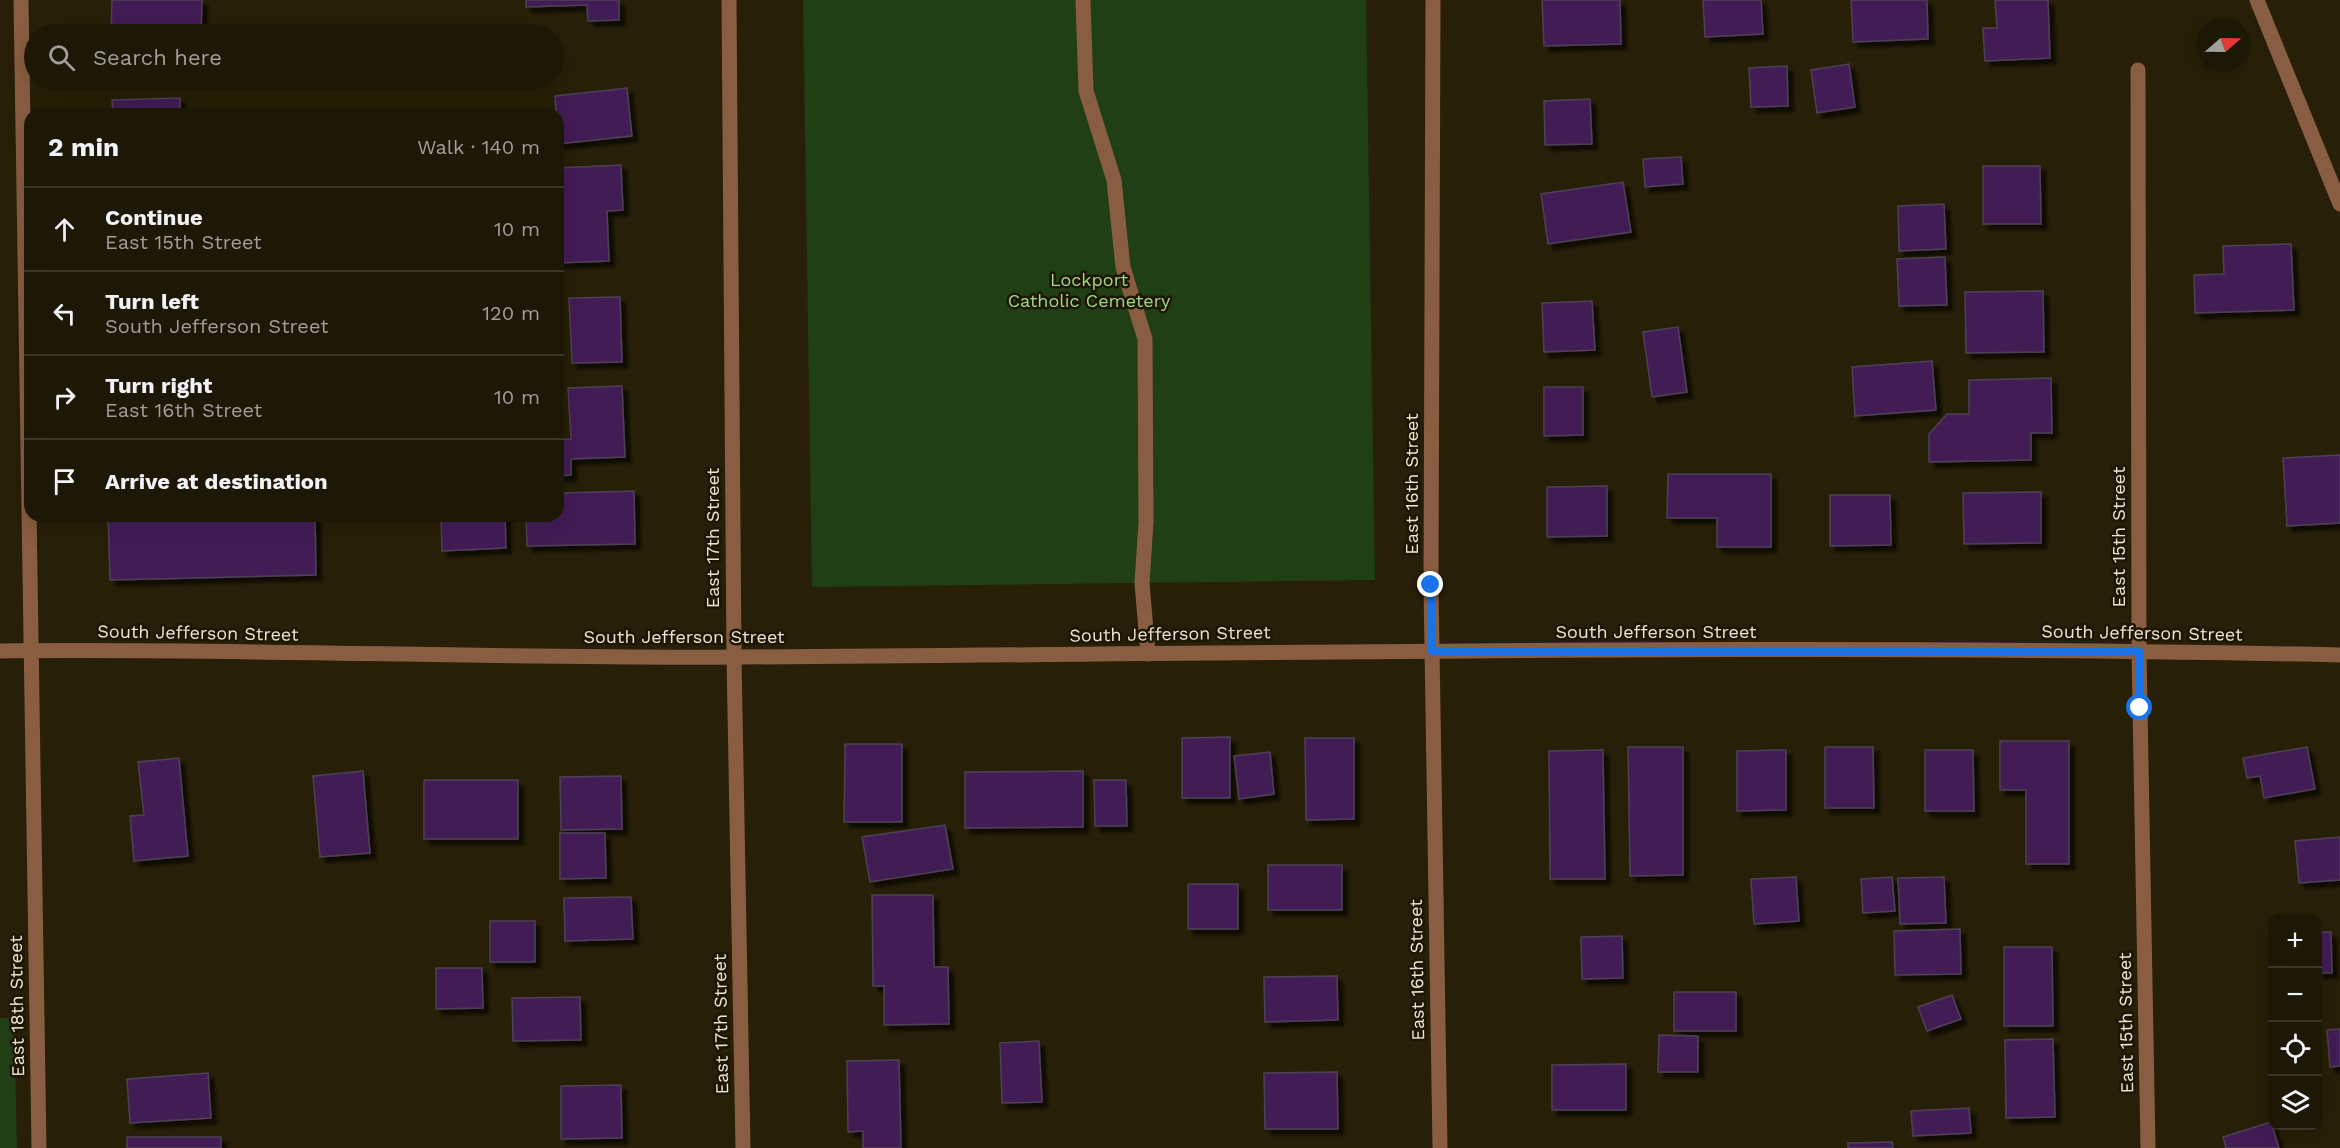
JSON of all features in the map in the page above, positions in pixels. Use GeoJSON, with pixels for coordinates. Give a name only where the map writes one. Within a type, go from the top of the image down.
{"type":"FeatureCollection","features":[{"type":"Feature","properties":{"kind":"street","name":"East 18th Street"},"geometry":{"type":"LineString","coordinates":[[21,0],[24,195]]}},
{"type":"Feature","properties":{"kind":"street","name":"East 17th Street"},"geometry":{"type":"LineString","coordinates":[[729,0],[734,657],[744,1148]]}},
{"type":"Feature","properties":{"kind":"street"},"geometry":{"type":"LineString","coordinates":[[1083,0],[1086,91],[1114,180],[1123,267],[1145,339],[1146,522],[1142,583],[1148,654]]}},
{"type":"Feature","properties":{"kind":"street","name":"East 16th Street"},"geometry":{"type":"LineString","coordinates":[[1433,0],[1432,651],[1440,1148]]}},
{"type":"Feature","properties":{"kind":"street"},"geometry":{"type":"LineString","coordinates":[[2258,0],[2340,204]]}},
{"type":"Feature","properties":{"kind":"street","name":"East 15th Street"},"geometry":{"type":"LineString","coordinates":[[2138,70],[2139,651],[2148,1148]]}},
{"type":"Feature","properties":{"kind":"street","name":"East 18th Street"},"geometry":{"type":"LineString","coordinates":[[29,522],[39,1148]]}},
{"type":"Feature","properties":{"kind":"street","name":"South Jefferson Street"},"geometry":{"type":"LineString","coordinates":[[0,651],[734,657],[1432,651],[2139,651],[2340,655]]}},
{"type":"Feature","properties":{"kind":"green space","name":"Lockport Catholic Cemetery"},"geometry":{"type":"Polygon","coordinates":[[[803,0],[1366,0],[1375,580],[812,587],[803,0]]]}},
{"type":"Feature","properties":{"kind":"green space"},"geometry":{"type":"Polygon","coordinates":[[[0,1018],[14,1018],[17,1148],[0,1148],[0,1018]]]}},
{"type":"Feature","properties":{"kind":"building"},"geometry":{"type":"Polygon","coordinates":[[[112,0],[202,0],[201,24],[111,24],[112,0]]]}},
{"type":"Feature","properties":{"kind":"building"},"geometry":{"type":"Polygon","coordinates":[[[526,0],[619,0],[619,20],[588,21],[587,5],[526,7],[526,0]]]}},
{"type":"Feature","properties":{"kind":"building"},"geometry":{"type":"Polygon","coordinates":[[[1542,0],[1620,0],[1621,44],[1544,46],[1542,0]]]}},
{"type":"Feature","properties":{"kind":"building"},"geometry":{"type":"Polygon","coordinates":[[[1703,0],[1761,0],[1763,34],[1705,37],[1703,0]]]}},
{"type":"Feature","properties":{"kind":"building"},"geometry":{"type":"Polygon","coordinates":[[[1851,0],[1927,0],[1928,39],[1853,42],[1851,0]]]}},
{"type":"Feature","properties":{"kind":"building"},"geometry":{"type":"Polygon","coordinates":[[[1995,0],[2048,0],[2050,58],[1985,61],[1983,28],[1997,28],[1995,0]]]}},
{"type":"Feature","properties":{"kind":"building"},"geometry":{"type":"Polygon","coordinates":[[[1849,64],[1855,107],[1817,113],[1811,70],[1849,64]]]}},
{"type":"Feature","properties":{"kind":"building"},"geometry":{"type":"Polygon","coordinates":[[[1787,66],[1788,106],[1751,107],[1749,68],[1787,66]]]}},
{"type":"Feature","properties":{"kind":"building"},"geometry":{"type":"Polygon","coordinates":[[[627,88],[632,136],[564,143],[564,108],[556,108],[555,96],[627,88]]]}},
{"type":"Feature","properties":{"kind":"building"},"geometry":{"type":"Polygon","coordinates":[[[180,98],[180,108],[113,108],[112,100],[180,98]]]}},
{"type":"Feature","properties":{"kind":"building"},"geometry":{"type":"Polygon","coordinates":[[[1590,99],[1592,144],[1545,145],[1544,101],[1590,99]]]}},
{"type":"Feature","properties":{"kind":"building"},"geometry":{"type":"Polygon","coordinates":[[[1681,157],[1683,184],[1645,187],[1643,159],[1681,157]]]}},
{"type":"Feature","properties":{"kind":"building"},"geometry":{"type":"Polygon","coordinates":[[[621,165],[623,210],[607,211],[609,261],[564,263],[564,168],[621,165]]]}},
{"type":"Feature","properties":{"kind":"building"},"geometry":{"type":"Polygon","coordinates":[[[1983,166],[2040,166],[2041,224],[1983,224],[1983,166]]]}},
{"type":"Feature","properties":{"kind":"building"},"geometry":{"type":"Polygon","coordinates":[[[1623,182],[1631,232],[1548,244],[1541,194],[1623,182]]]}},
{"type":"Feature","properties":{"kind":"building"},"geometry":{"type":"Polygon","coordinates":[[[1944,204],[1946,249],[1899,251],[1898,206],[1944,204]]]}},
{"type":"Feature","properties":{"kind":"building"},"geometry":{"type":"Polygon","coordinates":[[[2291,244],[2294,310],[2195,313],[2194,275],[2224,274],[2223,246],[2291,244]]]}},
{"type":"Feature","properties":{"kind":"building"},"geometry":{"type":"Polygon","coordinates":[[[1945,257],[1947,305],[1899,306],[1897,259],[1945,257]]]}},
{"type":"Feature","properties":{"kind":"building"},"geometry":{"type":"Polygon","coordinates":[[[2043,291],[2044,352],[1966,353],[1965,292],[2043,291]]]}},
{"type":"Feature","properties":{"kind":"building"},"geometry":{"type":"Polygon","coordinates":[[[620,297],[622,362],[572,363],[569,298],[620,297]]]}},
{"type":"Feature","properties":{"kind":"building"},"geometry":{"type":"Polygon","coordinates":[[[1592,301],[1595,350],[1544,352],[1542,303],[1592,301]]]}},
{"type":"Feature","properties":{"kind":"building"},"geometry":{"type":"Polygon","coordinates":[[[1678,327],[1687,392],[1652,397],[1643,332],[1678,327]]]}},
{"type":"Feature","properties":{"kind":"building"},"geometry":{"type":"Polygon","coordinates":[[[1932,361],[1936,410],[1855,416],[1852,367],[1932,361]]]}},
{"type":"Feature","properties":{"kind":"building"},"geometry":{"type":"Polygon","coordinates":[[[2051,378],[2052,433],[2031,433],[2031,460],[1929,462],[1929,434],[1947,414],[1969,414],[1969,380],[2051,378]]]}},
{"type":"Feature","properties":{"kind":"building"},"geometry":{"type":"Polygon","coordinates":[[[622,386],[625,457],[571,459],[571,475],[564,476],[564,440],[571,439],[568,388],[622,386]]]}},
{"type":"Feature","properties":{"kind":"building"},"geometry":{"type":"Polygon","coordinates":[[[1544,387],[1583,387],[1583,435],[1544,436],[1544,387]]]}},
{"type":"Feature","properties":{"kind":"building"},"geometry":{"type":"Polygon","coordinates":[[[2340,455],[2340,523],[2287,526],[2283,458],[2340,455]]]}},
{"type":"Feature","properties":{"kind":"building"},"geometry":{"type":"Polygon","coordinates":[[[1668,474],[1771,474],[1771,547],[1717,547],[1717,518],[1667,518],[1668,474]]]}},
{"type":"Feature","properties":{"kind":"building"},"geometry":{"type":"Polygon","coordinates":[[[1607,486],[1607,536],[1547,537],[1547,487],[1607,486]]]}},
{"type":"Feature","properties":{"kind":"building"},"geometry":{"type":"Polygon","coordinates":[[[634,491],[635,544],[527,546],[526,522],[564,522],[564,493],[634,491]]]}},
{"type":"Feature","properties":{"kind":"building"},"geometry":{"type":"Polygon","coordinates":[[[2041,492],[2041,543],[1964,544],[1963,493],[2041,492]]]}},
{"type":"Feature","properties":{"kind":"building"},"geometry":{"type":"Polygon","coordinates":[[[1830,495],[1890,495],[1891,545],[1830,546],[1830,495]]]}},
{"type":"Feature","properties":{"kind":"building"},"geometry":{"type":"Polygon","coordinates":[[[108,522],[315,522],[316,575],[110,580],[108,522]]]}},
{"type":"Feature","properties":{"kind":"building"},"geometry":{"type":"Polygon","coordinates":[[[441,522],[505,522],[506,548],[442,551],[441,522]]]}},
{"type":"Feature","properties":{"kind":"building"},"geometry":{"type":"Polygon","coordinates":[[[1230,737],[1230,798],[1182,798],[1182,738],[1230,737]]]}},
{"type":"Feature","properties":{"kind":"building"},"geometry":{"type":"Polygon","coordinates":[[[1305,738],[1354,738],[1354,819],[1306,820],[1305,738]]]}},
{"type":"Feature","properties":{"kind":"building"},"geometry":{"type":"Polygon","coordinates":[[[2000,741],[2069,741],[2069,864],[2026,864],[2026,790],[2000,790],[2000,741]]]}},
{"type":"Feature","properties":{"kind":"building"},"geometry":{"type":"Polygon","coordinates":[[[845,744],[902,744],[902,822],[844,822],[845,744]]]}},
{"type":"Feature","properties":{"kind":"building"},"geometry":{"type":"Polygon","coordinates":[[[1628,747],[1683,747],[1683,875],[1630,876],[1628,747]]]}},
{"type":"Feature","properties":{"kind":"building"},"geometry":{"type":"Polygon","coordinates":[[[1825,747],[1873,747],[1874,808],[1825,808],[1825,747]]]}},
{"type":"Feature","properties":{"kind":"building"},"geometry":{"type":"Polygon","coordinates":[[[2307,747],[2315,789],[2264,798],[2260,776],[2247,778],[2243,758],[2307,747]]]}},
{"type":"Feature","properties":{"kind":"building"},"geometry":{"type":"Polygon","coordinates":[[[1603,750],[1605,879],[1550,879],[1549,751],[1603,750]]]}},
{"type":"Feature","properties":{"kind":"building"},"geometry":{"type":"Polygon","coordinates":[[[1786,750],[1786,810],[1737,811],[1737,751],[1786,750]]]}},
{"type":"Feature","properties":{"kind":"building"},"geometry":{"type":"Polygon","coordinates":[[[1925,750],[1973,750],[1974,811],[1925,811],[1925,750]]]}},
{"type":"Feature","properties":{"kind":"building"},"geometry":{"type":"Polygon","coordinates":[[[1270,752],[1274,794],[1239,799],[1234,756],[1270,752]]]}},
{"type":"Feature","properties":{"kind":"building"},"geometry":{"type":"Polygon","coordinates":[[[179,758],[188,856],[134,861],[130,816],[144,815],[138,762],[179,758]]]}},
{"type":"Feature","properties":{"kind":"building"},"geometry":{"type":"Polygon","coordinates":[[[363,771],[370,853],[320,857],[313,776],[363,771]]]}},
{"type":"Feature","properties":{"kind":"building"},"geometry":{"type":"Polygon","coordinates":[[[1083,771],[1083,827],[965,828],[965,772],[1083,771]]]}},
{"type":"Feature","properties":{"kind":"building"},"geometry":{"type":"Polygon","coordinates":[[[621,776],[622,829],[561,830],[560,777],[621,776]]]}},
{"type":"Feature","properties":{"kind":"building"},"geometry":{"type":"Polygon","coordinates":[[[424,780],[518,780],[518,839],[424,839],[424,780]]]}},
{"type":"Feature","properties":{"kind":"building"},"geometry":{"type":"Polygon","coordinates":[[[1094,780],[1126,780],[1127,826],[1095,826],[1094,780]]]}},
{"type":"Feature","properties":{"kind":"building"},"geometry":{"type":"Polygon","coordinates":[[[945,825],[953,869],[870,882],[862,837],[945,825]]]}},
{"type":"Feature","properties":{"kind":"building"},"geometry":{"type":"Polygon","coordinates":[[[560,833],[605,833],[606,878],[560,879],[560,833]]]}},
{"type":"Feature","properties":{"kind":"building"},"geometry":{"type":"Polygon","coordinates":[[[2340,837],[2340,880],[2299,883],[2295,841],[2340,837]]]}},
{"type":"Feature","properties":{"kind":"building"},"geometry":{"type":"Polygon","coordinates":[[[1268,865],[1342,865],[1342,910],[1268,910],[1268,865]]]}},
{"type":"Feature","properties":{"kind":"building"},"geometry":{"type":"Polygon","coordinates":[[[1796,877],[1799,921],[1754,924],[1751,879],[1796,877]]]}},
{"type":"Feature","properties":{"kind":"building"},"geometry":{"type":"Polygon","coordinates":[[[1892,877],[1895,911],[1863,913],[1861,879],[1892,877]]]}},
{"type":"Feature","properties":{"kind":"building"},"geometry":{"type":"Polygon","coordinates":[[[1944,877],[1946,923],[1900,924],[1898,878],[1944,877]]]}},
{"type":"Feature","properties":{"kind":"building"},"geometry":{"type":"Polygon","coordinates":[[[1188,884],[1238,884],[1238,929],[1188,929],[1188,884]]]}},
{"type":"Feature","properties":{"kind":"building"},"geometry":{"type":"Polygon","coordinates":[[[872,895],[933,895],[934,967],[948,967],[949,1024],[884,1025],[884,986],[873,986],[872,895]]]}},
{"type":"Feature","properties":{"kind":"building"},"geometry":{"type":"Polygon","coordinates":[[[631,897],[633,939],[565,941],[564,898],[631,897]]]}},
{"type":"Feature","properties":{"kind":"building"},"geometry":{"type":"Polygon","coordinates":[[[490,921],[535,921],[535,962],[490,962],[490,921]]]}},
{"type":"Feature","properties":{"kind":"building"},"geometry":{"type":"Polygon","coordinates":[[[1960,929],[1961,974],[1895,975],[1894,931],[1960,929]]]}},
{"type":"Feature","properties":{"kind":"building"},"geometry":{"type":"Polygon","coordinates":[[[2322,932],[2331,932],[2332,973],[2322,973],[2322,932]]]}},
{"type":"Feature","properties":{"kind":"building"},"geometry":{"type":"Polygon","coordinates":[[[1622,936],[1623,978],[1582,979],[1581,937],[1622,936]]]}},
{"type":"Feature","properties":{"kind":"building"},"geometry":{"type":"Polygon","coordinates":[[[2004,947],[2052,947],[2053,1026],[2004,1026],[2004,947]]]}},
{"type":"Feature","properties":{"kind":"building"},"geometry":{"type":"Polygon","coordinates":[[[436,968],[482,968],[483,1008],[436,1009],[436,968]]]}},
{"type":"Feature","properties":{"kind":"building"},"geometry":{"type":"Polygon","coordinates":[[[1337,976],[1338,1020],[1265,1022],[1264,977],[1337,976]]]}},
{"type":"Feature","properties":{"kind":"building"},"geometry":{"type":"Polygon","coordinates":[[[1674,992],[1736,992],[1736,1031],[1674,1031],[1674,992]]]}},
{"type":"Feature","properties":{"kind":"building"},"geometry":{"type":"Polygon","coordinates":[[[1952,995],[1961,1019],[1927,1031],[1918,1007],[1952,995]]]}},
{"type":"Feature","properties":{"kind":"building"},"geometry":{"type":"Polygon","coordinates":[[[580,997],[581,1040],[513,1041],[512,998],[580,997]]]}},
{"type":"Feature","properties":{"kind":"building"},"geometry":{"type":"Polygon","coordinates":[[[2340,1029],[2340,1066],[2330,1067],[2327,1030],[2340,1029]]]}},
{"type":"Feature","properties":{"kind":"building"},"geometry":{"type":"Polygon","coordinates":[[[1659,1035],[1698,1036],[1698,1072],[1658,1072],[1659,1035]]]}},
{"type":"Feature","properties":{"kind":"building"},"geometry":{"type":"Polygon","coordinates":[[[2053,1039],[2055,1117],[2006,1118],[2005,1040],[2053,1039]]]}},
{"type":"Feature","properties":{"kind":"building"},"geometry":{"type":"Polygon","coordinates":[[[1039,1041],[1042,1102],[1002,1103],[1000,1043],[1039,1041]]]}},
{"type":"Feature","properties":{"kind":"building"},"geometry":{"type":"Polygon","coordinates":[[[899,1060],[901,1148],[863,1148],[863,1131],[848,1132],[847,1061],[899,1060]]]}},
{"type":"Feature","properties":{"kind":"building"},"geometry":{"type":"Polygon","coordinates":[[[1626,1064],[1626,1110],[1552,1110],[1552,1065],[1626,1064]]]}},
{"type":"Feature","properties":{"kind":"building"},"geometry":{"type":"Polygon","coordinates":[[[1337,1072],[1338,1129],[1265,1129],[1264,1073],[1337,1072]]]}},
{"type":"Feature","properties":{"kind":"building"},"geometry":{"type":"Polygon","coordinates":[[[208,1073],[211,1118],[130,1123],[127,1079],[208,1073]]]}},
{"type":"Feature","properties":{"kind":"building"},"geometry":{"type":"Polygon","coordinates":[[[621,1085],[622,1138],[561,1139],[561,1086],[621,1085]]]}},
{"type":"Feature","properties":{"kind":"building"},"geometry":{"type":"Polygon","coordinates":[[[1969,1108],[1971,1133],[1913,1136],[1911,1111],[1969,1108]]]}},
{"type":"Feature","properties":{"kind":"building"},"geometry":{"type":"Polygon","coordinates":[[[2268,1123],[2268,1130],[2273,1130],[2279,1148],[2226,1148],[2223,1137],[2268,1123]]]}},
{"type":"Feature","properties":{"kind":"building"},"geometry":{"type":"Polygon","coordinates":[[[127,1137],[221,1137],[221,1148],[127,1148],[127,1137]]]}},
{"type":"Feature","properties":{"kind":"building"},"geometry":{"type":"Polygon","coordinates":[[[1892,1142],[1893,1148],[1848,1148],[1848,1143],[1892,1142]]]}},
{"type":"Feature","properties":{"kind":"route"},"geometry":{"type":"LineString","coordinates":[[1431,585],[1432,651],[2139,651],[2140,708]]}}]}
